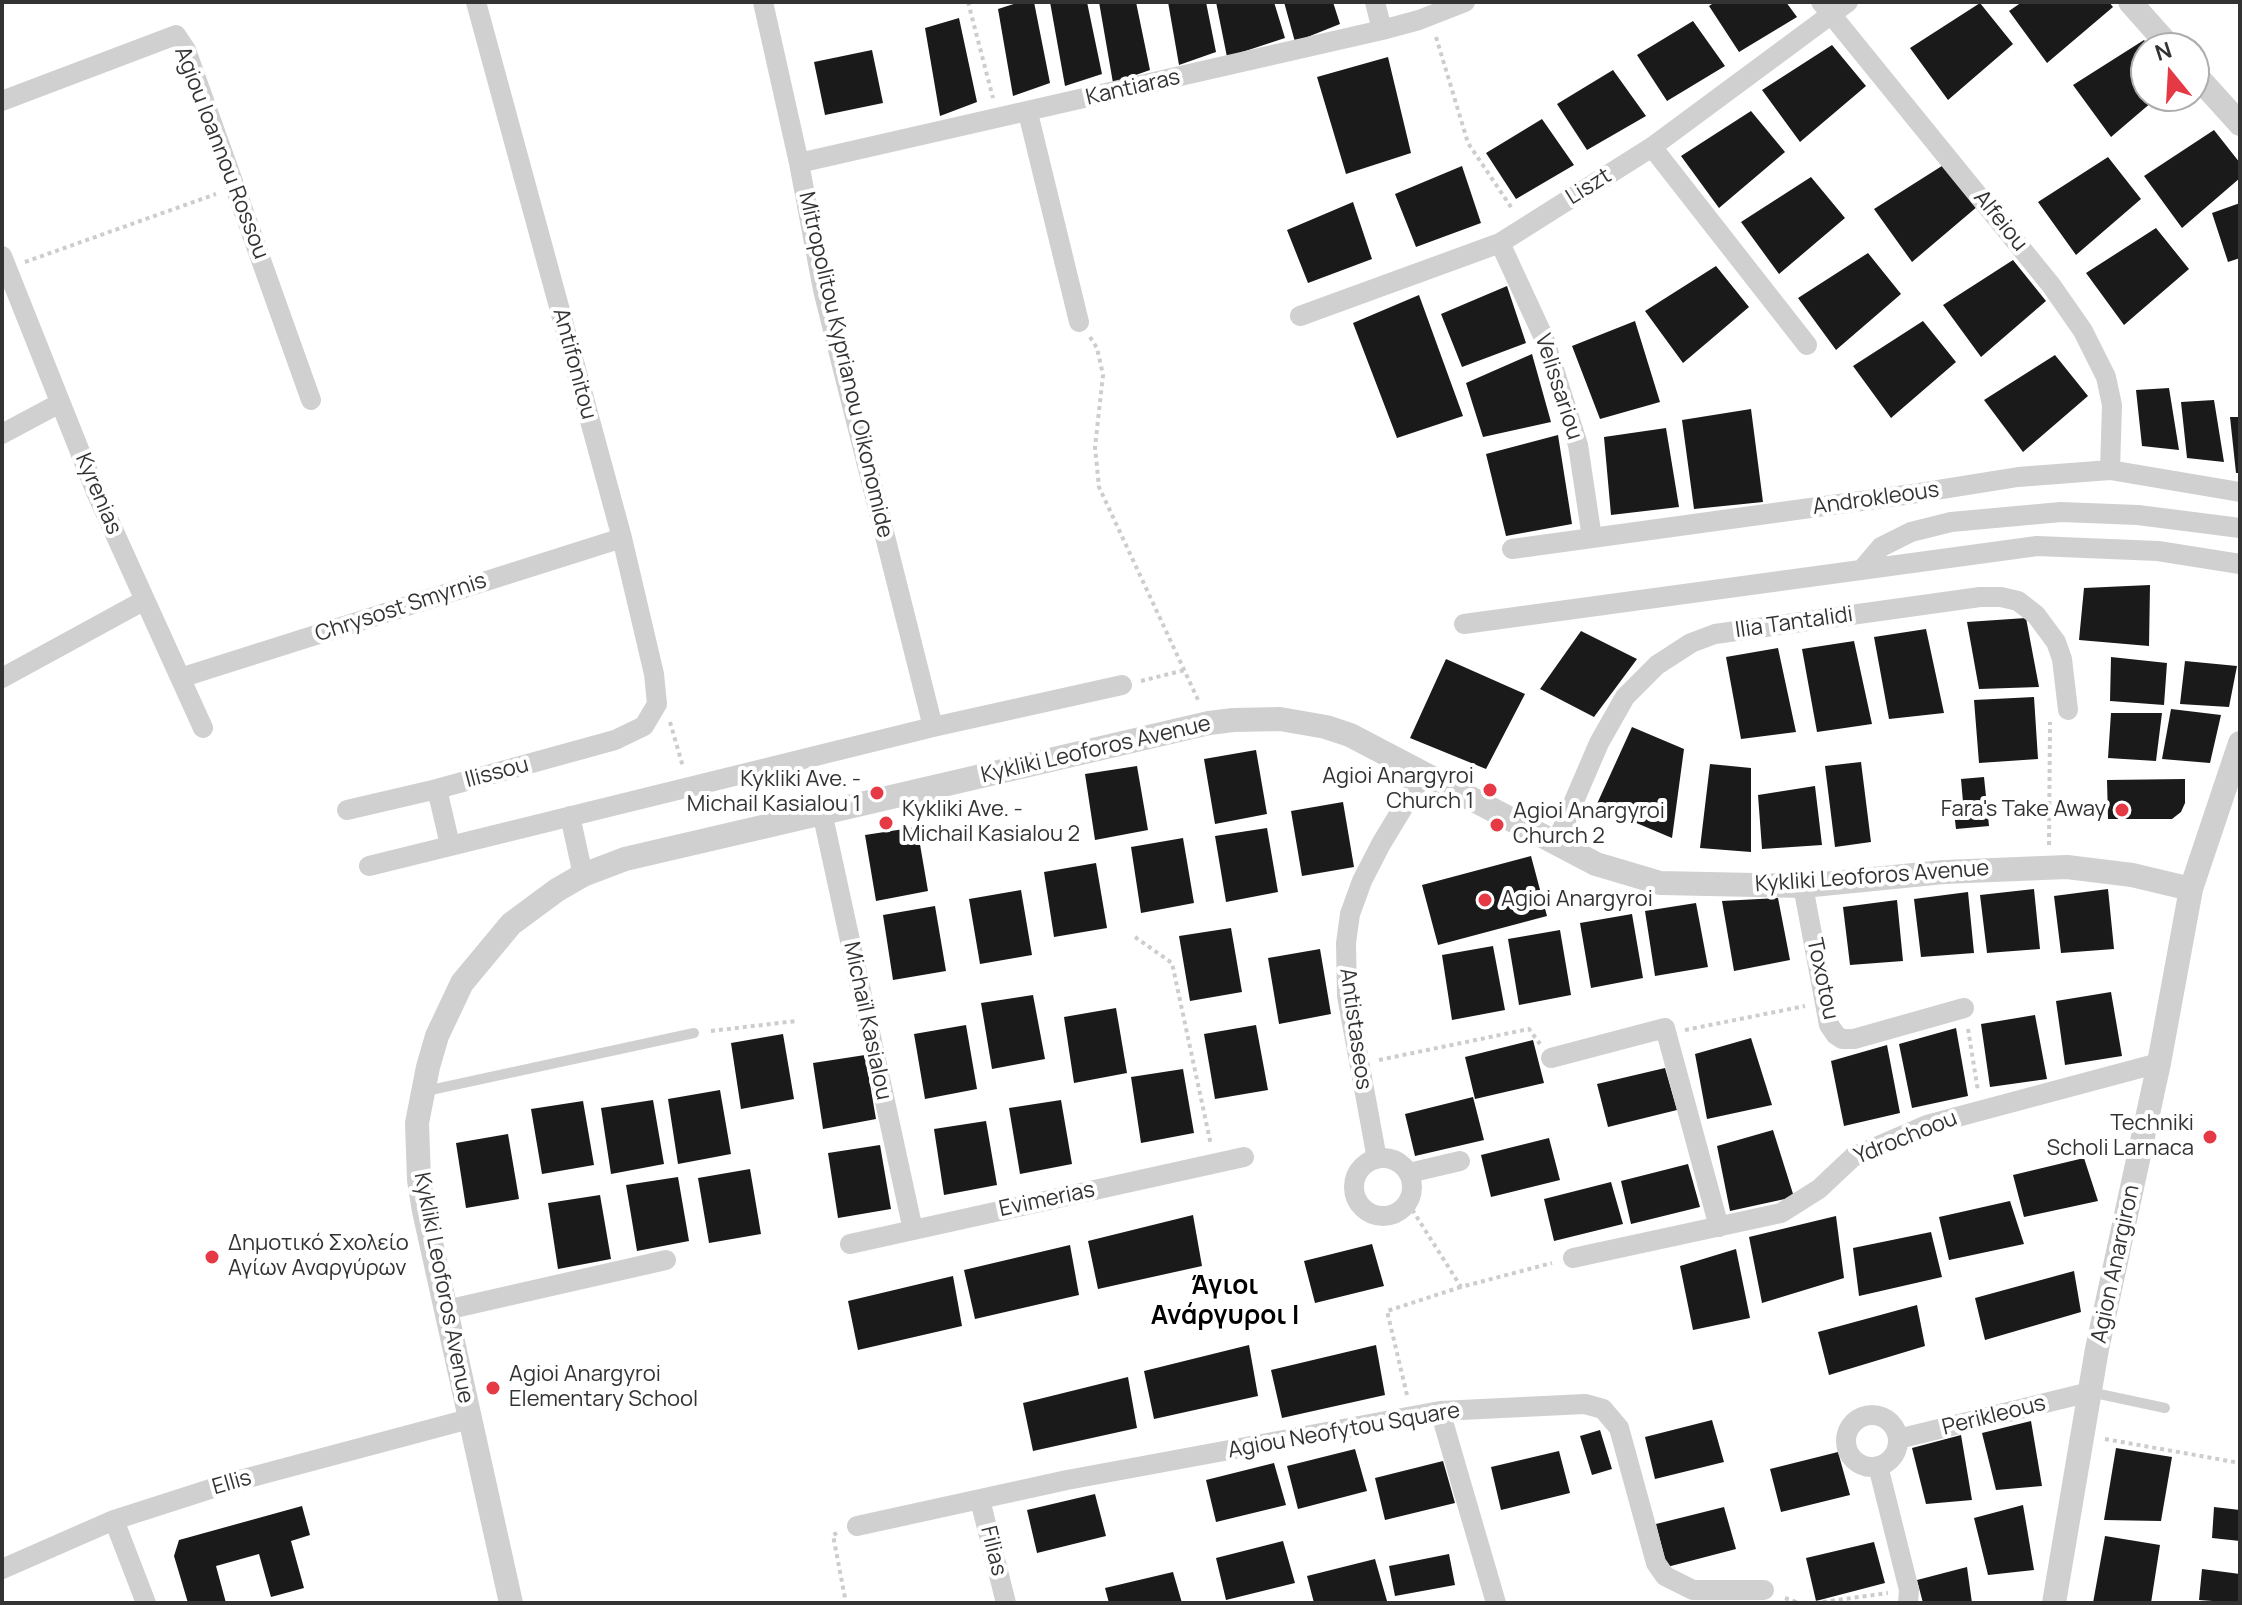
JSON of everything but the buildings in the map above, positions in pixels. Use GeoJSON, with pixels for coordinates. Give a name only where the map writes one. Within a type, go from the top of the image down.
{"type":"FeatureCollection","features":[{"type":"Feature","properties":{"kind":"street","name":"Antifonitou"},"geometry":{"type":"LineString","coordinates":[[476,2],[622,538],[654,674],[657,704]]}},
{"type":"Feature","properties":{"kind":"street","name":"Mitropolitou Kyprianou Oikonomide"},"geometry":{"type":"LineString","coordinates":[[763,2],[799,163],[823,290],[933,727]]}},
{"type":"Feature","properties":{"kind":"street"},"geometry":{"type":"LineString","coordinates":[[1375,2],[1382,30]]}},
{"type":"Feature","properties":{"kind":"street","name":"Kantiaras"},"geometry":{"type":"LineString","coordinates":[[799,163],[1382,30],[1465,2]]}},
{"type":"Feature","properties":{"kind":"street","name":"Liszt"},"geometry":{"type":"LineString","coordinates":[[1300,316],[1500,243],[1652,147],[1826,8],[1848,2]]}},
{"type":"Feature","properties":{"kind":"street"},"geometry":{"type":"LineString","coordinates":[[2130,2],[2157,32]]}},
{"type":"Feature","properties":{"kind":"street","name":"Alfeiou"},"geometry":{"type":"LineString","coordinates":[[1826,8],[2051,285],[2083,331],[2106,377],[2112,405],[2110,470]]}},
{"type":"Feature","properties":{"kind":"street","name":"Agiou Ioannou Rossou"},"geometry":{"type":"LineString","coordinates":[[2,101],[176,35],[186,50],[311,400]]}},
{"type":"Feature","properties":{"kind":"street"},"geometry":{"type":"LineString","coordinates":[[2210,91],[2240,124]]}},
{"type":"Feature","properties":{"kind":"street"},"geometry":{"type":"LineString","coordinates":[[1028,113],[1079,322]]}},
{"type":"Feature","properties":{"kind":"street"},"geometry":{"type":"LineString","coordinates":[[1652,147],[1807,345]]}},
{"type":"Feature","properties":{"kind":"street","name":"Velissariou"},"geometry":{"type":"LineString","coordinates":[[1500,243],[1544,338],[1578,445],[1592,538]]}},
{"type":"Feature","properties":{"kind":"street","name":"Kyrenias"},"geometry":{"type":"LineString","coordinates":[[5,262],[143,601],[203,728]]}},
{"type":"Feature","properties":{"kind":"street"},"geometry":{"type":"LineString","coordinates":[[2,434],[60,403]]}},
{"type":"Feature","properties":{"kind":"street","name":"Androkleous"},"geometry":{"type":"LineString","coordinates":[[1512,549],[2018,477],[2110,470],[2240,492]]}},
{"type":"Feature","properties":{"kind":"street"},"geometry":{"type":"LineString","coordinates":[[1911,532],[1912,494]]}},
{"type":"Feature","properties":{"kind":"street"},"geometry":{"type":"LineString","coordinates":[[1864,567],[1881,547],[1911,532],[1951,522],[2061,512],[2138,515],[2240,528]]}},
{"type":"Feature","properties":{"kind":"street","name":"Chrysost Smyrnis"},"geometry":{"type":"LineString","coordinates":[[180,678],[622,538]]}},
{"type":"Feature","properties":{"kind":"street"},"geometry":{"type":"LineString","coordinates":[[1464,624],[1864,567],[2037,546],[2158,551],[2240,564]]}},
{"type":"Feature","properties":{"kind":"street","name":"Ilia Tantalidi"},"geometry":{"type":"LineString","coordinates":[[1556,843],[1599,743],[1625,697],[1657,665],[1691,643],[1715,634],[1980,597],[2001,597],[2018,601],[2036,615],[2056,642],[2062,659],[2068,710]]}},
{"type":"Feature","properties":{"kind":"street"},"geometry":{"type":"LineString","coordinates":[[2,678],[143,601]]}},
{"type":"Feature","properties":{"kind":"street"},"geometry":{"type":"LineString","coordinates":[[369,866],[933,727],[1122,685]]}},
{"type":"Feature","properties":{"kind":"street","name":"Ilissou"},"geometry":{"type":"LineString","coordinates":[[347,810],[437,789],[615,740],[644,726],[657,704]]}},
{"type":"Feature","properties":{"kind":"street","name":"Kykliki Leoforos Avenue"},"geometry":{"type":"LineString","coordinates":[[511,1603],[419,1180],[417,1123],[437,1036],[462,983],[511,924],[583,875],[625,859],[1209,723],[1280,719],[1326,727],[1350,735],[1596,864],[1660,883],[1803,886],[1944,872],[2049,867],[2103,870],[2191,889]]}},
{"type":"Feature","properties":{"kind":"street","name":"Agion Anargiron"},"geometry":{"type":"LineString","coordinates":[[2054,1603],[2090,1392],[2159,1063],[2191,889],[2236,771],[2240,743]]}},
{"type":"Feature","properties":{"kind":"street","name":"Antistaseos"},"geometry":{"type":"LineString","coordinates":[[1377,1159],[1347,996],[1345,968],[1350,914],[1381,844],[1424,773]]}},
{"type":"Feature","properties":{"kind":"street"},"geometry":{"type":"LineString","coordinates":[[437,789],[450,845]]}},
{"type":"Feature","properties":{"kind":"street","name":"Michaïl Kasialou"},"geometry":{"type":"LineString","coordinates":[[822,812],[913,1230]]}},
{"type":"Feature","properties":{"kind":"street"},"geometry":{"type":"LineString","coordinates":[[570,816],[583,875]]}},
{"type":"Feature","properties":{"kind":"street","name":"Toxotou"},"geometry":{"type":"LineString","coordinates":[[1803,886],[1829,1025],[1842,1039],[1854,1039],[1964,1008]]}},
{"type":"Feature","properties":{"kind":"street"},"geometry":{"type":"LineString","coordinates":[[1551,1058],[1665,1028],[1719,1227]]}},
{"type":"Feature","properties":{"kind":"street","name":"Ydrochoou"},"geometry":{"type":"LineString","coordinates":[[1573,1258],[1781,1213],[1819,1189],[1853,1157],[1927,1125],[2159,1063]]}},
{"type":"Feature","properties":{"kind":"street","name":"Evimerias"},"geometry":{"type":"LineString","coordinates":[[850,1244],[1244,1157]]}},
{"type":"Feature","properties":{"kind":"street"},"geometry":{"type":"LineString","coordinates":[[1377,1159],[1396,1160],[1409,1173],[1412,1193],[1408,1203],[1391,1214],[1381,1215],[1363,1207],[1354,1189],[1356,1178],[1368,1163],[1377,1159]]}},
{"type":"Feature","properties":{"kind":"street"},"geometry":{"type":"LineString","coordinates":[[1409,1173],[1460,1161]]}},
{"type":"Feature","properties":{"kind":"street"},"geometry":{"type":"LineString","coordinates":[[446,1310],[666,1260]]}},
{"type":"Feature","properties":{"kind":"street","name":"Perikleous"},"geometry":{"type":"LineString","coordinates":[[1898,1439],[2090,1392]]}},
{"type":"Feature","properties":{"kind":"street","name":"Agiou Neofytou Square"},"geometry":{"type":"LineString","coordinates":[[857,1526],[1067,1480],[1440,1411],[1585,1404],[1603,1409],[1619,1428],[1656,1563],[1665,1576],[1693,1590],[1764,1590]]}},
{"type":"Feature","properties":{"kind":"street"},"geometry":{"type":"LineString","coordinates":[[1440,1411],[1496,1603]]}},
{"type":"Feature","properties":{"kind":"street"},"geometry":{"type":"LineString","coordinates":[[1867,1416],[1884,1418],[1891,1423],[1898,1439],[1893,1456],[1878,1466],[1863,1465],[1851,1455],[1847,1439],[1852,1425],[1867,1416]]}},
{"type":"Feature","properties":{"kind":"street","name":"Ellis"},"geometry":{"type":"LineString","coordinates":[[2,1569],[114,1520],[229,1483],[469,1419]]}},
{"type":"Feature","properties":{"kind":"street"},"geometry":{"type":"LineString","coordinates":[[1878,1466],[1909,1596]]}},
{"type":"Feature","properties":{"kind":"street","name":"Filias"},"geometry":{"type":"LineString","coordinates":[[980,1500],[1006,1603]]}},
{"type":"Feature","properties":{"kind":"street"},"geometry":{"type":"LineString","coordinates":[[114,1520],[146,1603]]}},
{"type":"Feature","properties":{"kind":"lane"},"geometry":{"type":"LineString","coordinates":[[423,1092],[694,1033]]}},
{"type":"Feature","properties":{"kind":"lane"},"geometry":{"type":"LineString","coordinates":[[2090,1392],[2165,1408]]}},
{"type":"Feature","properties":{"kind":"path"},"geometry":{"type":"LineString","coordinates":[[968,2],[999,119]]}},
{"type":"Feature","properties":{"kind":"path"},"geometry":{"type":"LineString","coordinates":[[1429,16],[1468,143],[1524,228]]}},
{"type":"Feature","properties":{"kind":"path"},"geometry":{"type":"LineString","coordinates":[[5,262],[235,187]]}},
{"type":"Feature","properties":{"kind":"path"},"geometry":{"type":"LineString","coordinates":[[1079,322],[1097,348],[1103,375],[1095,447],[1099,487],[1209,723]]}},
{"type":"Feature","properties":{"kind":"path"},"geometry":{"type":"LineString","coordinates":[[1122,685],[1185,670]]}},
{"type":"Feature","properties":{"kind":"path"},"geometry":{"type":"LineString","coordinates":[[657,704],[672,725],[689,787]]}},
{"type":"Feature","properties":{"kind":"path"},"geometry":{"type":"LineString","coordinates":[[2049,867],[2051,715],[2068,710]]}},
{"type":"Feature","properties":{"kind":"path"},"geometry":{"type":"LineString","coordinates":[[1135,937],[1172,963],[1215,1163]]}},
{"type":"Feature","properties":{"kind":"path"},"geometry":{"type":"LineString","coordinates":[[1667,1034],[1825,1002]]}},
{"type":"Feature","properties":{"kind":"path"},"geometry":{"type":"LineString","coordinates":[[1964,1008],[1981,1109]]}},
{"type":"Feature","properties":{"kind":"path"},"geometry":{"type":"LineString","coordinates":[[694,1033],[796,1021]]}},
{"type":"Feature","properties":{"kind":"path"},"geometry":{"type":"LineString","coordinates":[[1359,1064],[1529,1029],[1551,1058]]}},
{"type":"Feature","properties":{"kind":"path"},"geometry":{"type":"LineString","coordinates":[[1408,1203],[1461,1287]]}},
{"type":"Feature","properties":{"kind":"path"},"geometry":{"type":"LineString","coordinates":[[1412,1417],[1387,1311],[1461,1287],[1573,1258]]}},
{"type":"Feature","properties":{"kind":"path"},"geometry":{"type":"LineString","coordinates":[[2083,1435],[2240,1463]]}},
{"type":"Feature","properties":{"kind":"path"},"geometry":{"type":"LineString","coordinates":[[846,1603],[833,1535],[857,1526]]}},
{"type":"Feature","properties":{"kind":"path"},"geometry":{"type":"LineString","coordinates":[[1815,1603],[1909,1596]]}},
{"type":"Feature","properties":{"kind":"place","name":"Agioi Anargyroi Church 1"},"geometry":{"type":"Point","coordinates":[1490,790]}},
{"type":"Feature","properties":{"kind":"place","name":"Kykliki Ave. - Michail Kasialou 1"},"geometry":{"type":"Point","coordinates":[877,793]}},
{"type":"Feature","properties":{"kind":"place","name":"Fara's Take Away"},"geometry":{"type":"Point","coordinates":[2122,810]}},
{"type":"Feature","properties":{"kind":"place","name":"Kykliki Ave. - Michail Kasialou 2"},"geometry":{"type":"Point","coordinates":[886,823]}},
{"type":"Feature","properties":{"kind":"place","name":"Agioi Anargyroi Church 2"},"geometry":{"type":"Point","coordinates":[1497,825]}},
{"type":"Feature","properties":{"kind":"place","name":"Agioi Anargyroi"},"geometry":{"type":"Point","coordinates":[1485,900]}},
{"type":"Feature","properties":{"kind":"place","name":"Techniki Scholi Larnaca"},"geometry":{"type":"Point","coordinates":[2210,1137]}},
{"type":"Feature","properties":{"kind":"place","name":"Δημοτικό Σχολείο Αγίων Αναργύρων"},"geometry":{"type":"Point","coordinates":[212,1257]}},
{"type":"Feature","properties":{"kind":"place","name":"Agioi Anargyroi Elementary School"},"geometry":{"type":"Point","coordinates":[493,1388]}},
{"type":"Feature","properties":{"kind":"district","name":"Άγιοι Ανάργυροι Ι"},"geometry":{"type":"Point","coordinates":[1225,1302]}}]}
